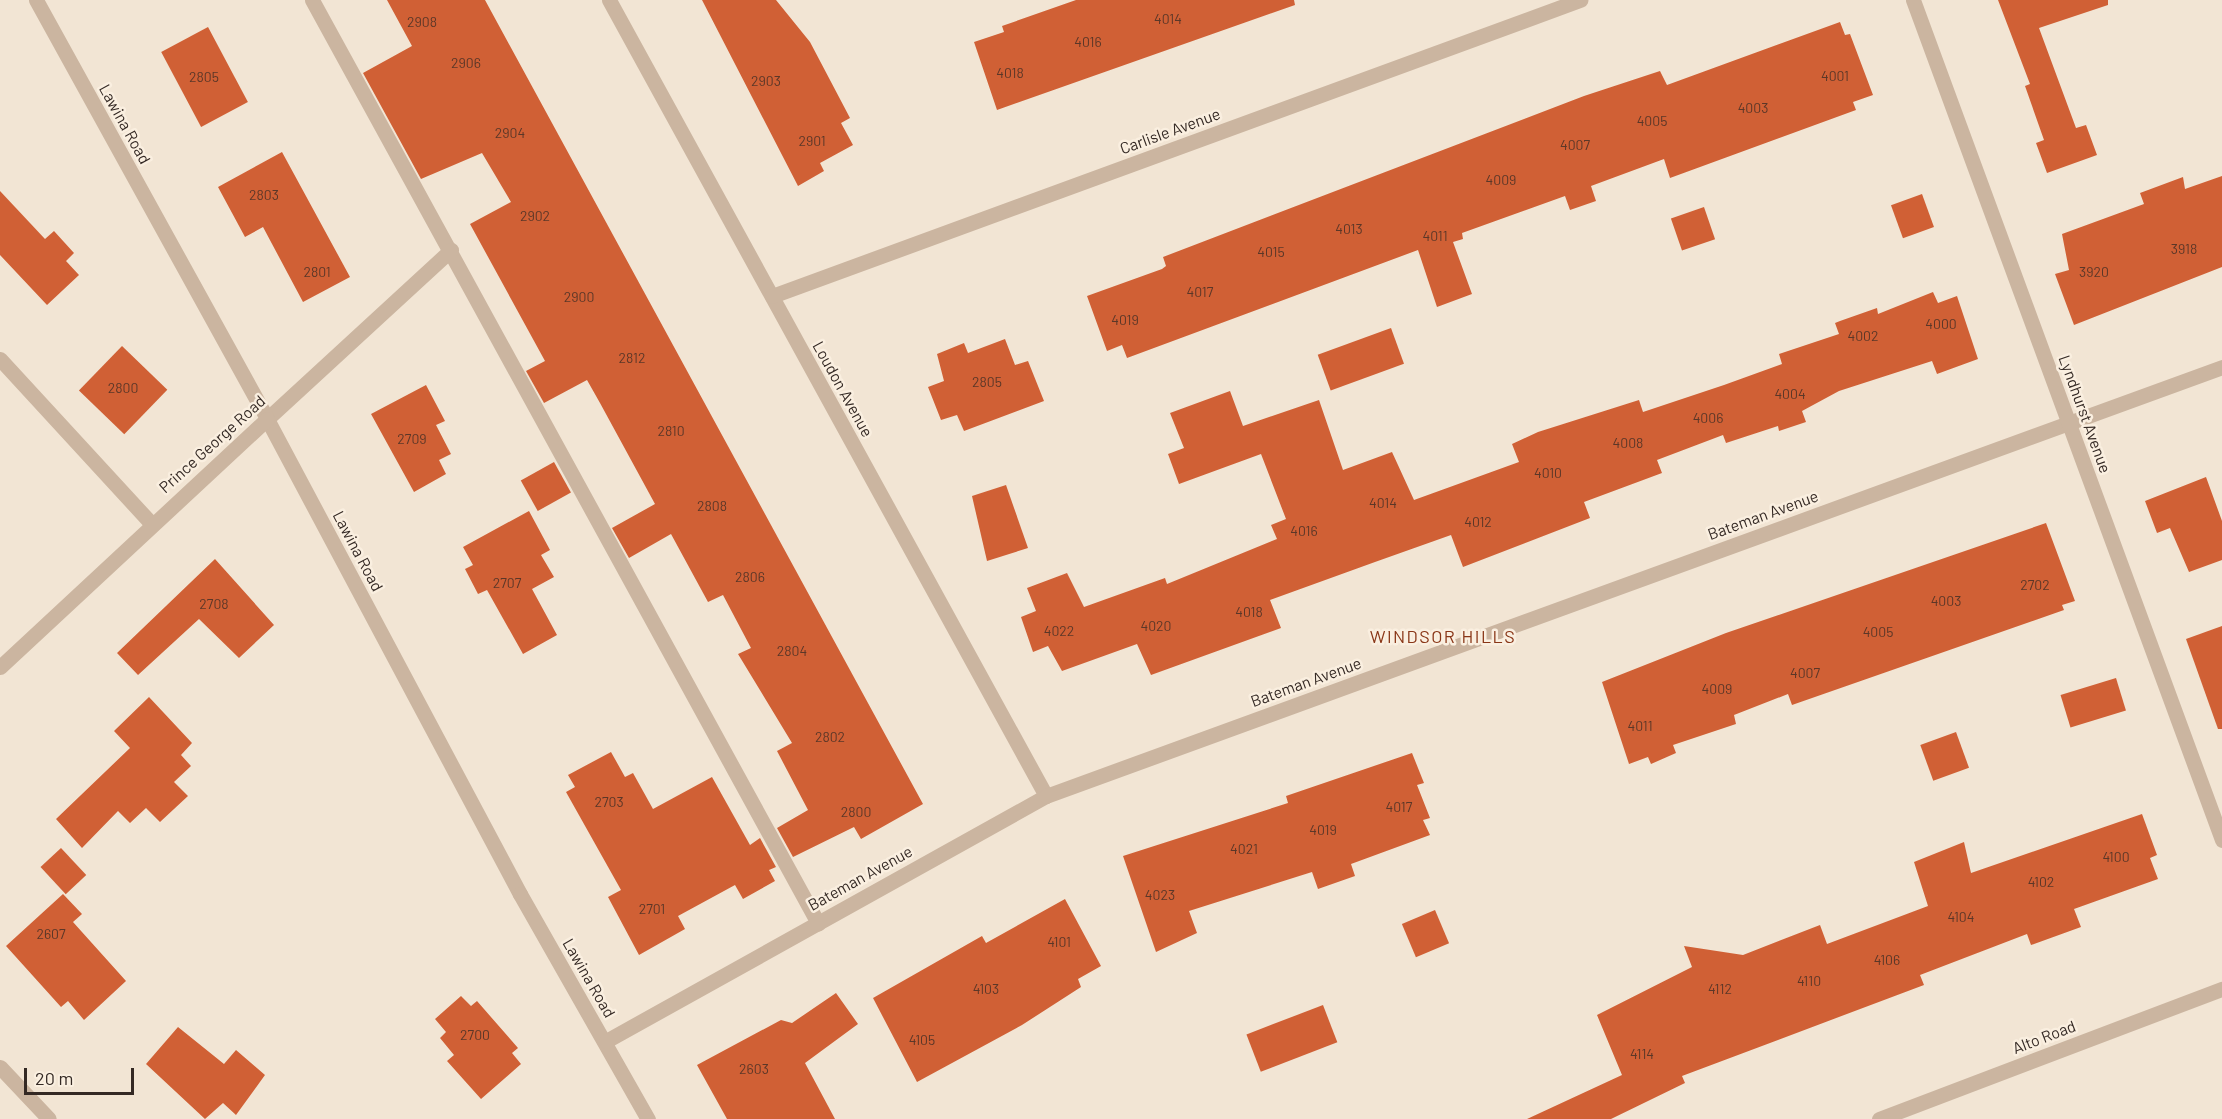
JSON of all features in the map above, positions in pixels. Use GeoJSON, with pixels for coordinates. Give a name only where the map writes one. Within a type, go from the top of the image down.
{"type":"FeatureCollection","features":[{"type":"Feature","properties":{"kind":"street","name":"Lawina Road"},"geometry":{"type":"LineString","coordinates":[[36,0],[267,419],[519,894],[606,1041],[648,1119]]}},
{"type":"Feature","properties":{"kind":"street"},"geometry":{"type":"LineString","coordinates":[[312,0],[818,922]]}},
{"type":"Feature","properties":{"kind":"street","name":"Loudon Avenue"},"geometry":{"type":"LineString","coordinates":[[609,0],[1046,796]]}},
{"type":"Feature","properties":{"kind":"street","name":"Carlisle Avenue"},"geometry":{"type":"LineString","coordinates":[[772,296],[1580,0]]}},
{"type":"Feature","properties":{"kind":"street","name":"Lyndhurst Avenue"},"geometry":{"type":"LineString","coordinates":[[1913,0],[2222,840]]}},
{"type":"Feature","properties":{"kind":"street","name":"Prince George Road"},"geometry":{"type":"LineString","coordinates":[[0,667],[151,523],[450,250]]}},
{"type":"Feature","properties":{"kind":"street"},"geometry":{"type":"LineString","coordinates":[[0,359],[151,523]]}},
{"type":"Feature","properties":{"kind":"street","name":"Bateman Avenue"},"geometry":{"type":"LineString","coordinates":[[606,1041],[1046,796],[2222,367]]}},
{"type":"Feature","properties":{"kind":"street","name":"Alto Road"},"geometry":{"type":"LineString","coordinates":[[1879,1119],[2222,989]]}},
{"type":"Feature","properties":{"kind":"street"},"geometry":{"type":"LineString","coordinates":[[0,1066],[49,1119]]}},
{"type":"Feature","properties":{"kind":"building"},"geometry":{"type":"Polygon","coordinates":[[[387,0],[485,0],[923,804],[861,839],[854,827],[793,857],[777,828],[808,810],[777,751],[792,743],[738,654],[751,648],[723,595],[708,602],[671,534],[629,558],[612,528],[655,504],[600,403],[587,380],[544,403],[526,371],[545,361],[470,224],[511,202],[482,153],[421,179],[363,73],[412,46],[387,0]]]}},
{"type":"Feature","properties":{"kind":"building"},"geometry":{"type":"Polygon","coordinates":[[[702,0],[776,0],[810,42],[850,118],[841,123],[853,145],[820,163],[824,171],[798,186],[702,0]]]}},
{"type":"Feature","properties":{"kind":"building"},"geometry":{"type":"Polygon","coordinates":[[[1076,0],[1294,0],[1295,5],[997,110],[974,42],[1004,32],[1002,26],[1076,0]]]}},
{"type":"Feature","properties":{"kind":"building"},"geometry":{"type":"Polygon","coordinates":[[[1998,0],[2108,0],[2108,5],[2039,28],[2076,128],[2086,125],[2097,155],[2047,173],[2036,143],[2044,140],[2025,86],[2030,84],[1998,0]]]}},
{"type":"Feature","properties":{"kind":"building"},"geometry":{"type":"Polygon","coordinates":[[[1840,22],[1845,35],[1850,34],[1873,95],[1853,102],[1856,110],[1670,178],[1664,159],[1591,186],[1596,201],[1570,210],[1565,196],[1462,233],[1463,239],[1453,242],[1472,294],[1437,307],[1418,250],[1127,358],[1122,345],[1107,351],[1087,296],[1162,269],[1166,266],[1163,257],[1584,96],[1660,71],[1667,85],[1840,22]]]}},
{"type":"Feature","properties":{"kind":"building"},"geometry":{"type":"Polygon","coordinates":[[[208,27],[248,102],[201,127],[161,52],[208,27]]]}},
{"type":"Feature","properties":{"kind":"building"},"geometry":{"type":"Polygon","coordinates":[[[282,152],[350,277],[303,302],[263,227],[245,237],[218,187],[282,152]]]}},
{"type":"Feature","properties":{"kind":"building"},"geometry":{"type":"Polygon","coordinates":[[[2222,176],[2222,267],[2074,325],[2055,274],[2069,270],[2062,234],[2144,204],[2140,193],[2183,177],[2185,189],[2222,176]]]}},
{"type":"Feature","properties":{"kind":"building"},"geometry":{"type":"Polygon","coordinates":[[[0,191],[45,239],[54,231],[74,253],[66,261],[79,275],[47,305],[0,255],[0,191]]]}},
{"type":"Feature","properties":{"kind":"building"},"geometry":{"type":"Polygon","coordinates":[[[1922,194],[1934,227],[1903,238],[1891,205],[1922,194]]]}},
{"type":"Feature","properties":{"kind":"building"},"geometry":{"type":"Polygon","coordinates":[[[1704,207],[1715,239],[1682,251],[1671,218],[1704,207]]]}},
{"type":"Feature","properties":{"kind":"building"},"geometry":{"type":"Polygon","coordinates":[[[1933,292],[1938,303],[1957,296],[1978,359],[1937,374],[1932,361],[1839,391],[1802,411],[1806,422],[1779,431],[1778,426],[1726,443],[1723,435],[1657,460],[1662,473],[1584,502],[1590,518],[1463,567],[1451,535],[1375,562],[1270,600],[1281,628],[1151,675],[1137,644],[1062,671],[1048,646],[1033,652],[1021,617],[1036,611],[1027,588],[1067,573],[1084,607],[1165,578],[1167,584],[1277,539],[1271,525],[1286,519],[1261,454],[1179,484],[1168,454],[1184,448],[1170,413],[1230,391],[1243,426],[1319,400],[1343,470],[1392,452],[1414,500],[1519,462],[1512,444],[1538,432],[1639,400],[1643,412],[1724,385],[1782,364],[1779,354],[1839,334],[1835,323],[1877,308],[1878,314],[1933,292]]]}},
{"type":"Feature","properties":{"kind":"building"},"geometry":{"type":"Polygon","coordinates":[[[1391,328],[1404,364],[1331,390],[1318,355],[1391,328]]]}},
{"type":"Feature","properties":{"kind":"building"},"geometry":{"type":"Polygon","coordinates":[[[1005,339],[1015,365],[1028,361],[1044,401],[964,431],[957,415],[941,420],[928,387],[944,381],[937,354],[964,343],[968,353],[1005,339]]]}},
{"type":"Feature","properties":{"kind":"building"},"geometry":{"type":"Polygon","coordinates":[[[122,346],[167,390],[124,434],[79,391],[122,346]]]}},
{"type":"Feature","properties":{"kind":"building"},"geometry":{"type":"Polygon","coordinates":[[[426,385],[445,421],[436,425],[451,454],[439,460],[446,474],[414,492],[371,414],[426,385]]]}},
{"type":"Feature","properties":{"kind":"building"},"geometry":{"type":"Polygon","coordinates":[[[554,462],[571,493],[538,511],[521,480],[554,462]]]}},
{"type":"Feature","properties":{"kind":"building"},"geometry":{"type":"Polygon","coordinates":[[[2206,477],[2222,521],[2222,560],[2189,572],[2170,528],[2157,533],[2145,501],[2206,477]]]}},
{"type":"Feature","properties":{"kind":"building"},"geometry":{"type":"Polygon","coordinates":[[[1006,485],[1028,548],[987,561],[972,496],[1006,485]]]}},
{"type":"Feature","properties":{"kind":"building"},"geometry":{"type":"Polygon","coordinates":[[[529,511],[550,550],[541,555],[554,577],[532,589],[557,635],[523,654],[487,590],[478,594],[465,569],[473,565],[463,547],[529,511]]]}},
{"type":"Feature","properties":{"kind":"building"},"geometry":{"type":"Polygon","coordinates":[[[2046,523],[2075,601],[2062,605],[2064,610],[1792,705],[1788,694],[1734,715],[1736,724],[1673,745],[1676,753],[1651,764],[1648,757],[1629,764],[1602,682],[1726,633],[2046,523]]]}},
{"type":"Feature","properties":{"kind":"building"},"geometry":{"type":"Polygon","coordinates":[[[215,559],[274,625],[239,658],[199,619],[138,675],[117,653],[215,559]]]}},
{"type":"Feature","properties":{"kind":"building"},"geometry":{"type":"Polygon","coordinates":[[[2222,626],[2222,729],[2218,729],[2186,639],[2222,626]]]}},
{"type":"Feature","properties":{"kind":"building"},"geometry":{"type":"Polygon","coordinates":[[[2116,678],[2126,711],[2070,727],[2061,695],[2116,678]]]}},
{"type":"Feature","properties":{"kind":"building"},"geometry":{"type":"Polygon","coordinates":[[[149,697],[192,743],[181,755],[191,766],[174,782],[188,796],[160,822],[146,808],[130,823],[118,811],[82,848],[56,819],[130,748],[114,731],[149,697]]]}},
{"type":"Feature","properties":{"kind":"building"},"geometry":{"type":"Polygon","coordinates":[[[1956,732],[1969,768],[1933,781],[1920,745],[1956,732]]]}},
{"type":"Feature","properties":{"kind":"building"},"geometry":{"type":"Polygon","coordinates":[[[611,752],[625,777],[633,773],[653,809],[712,777],[750,845],[760,838],[776,867],[769,870],[775,881],[743,899],[735,885],[678,916],[685,929],[639,955],[608,897],[621,890],[566,792],[575,787],[568,775],[611,752]]]}},
{"type":"Feature","properties":{"kind":"building"},"geometry":{"type":"Polygon","coordinates":[[[1412,753],[1424,783],[1417,785],[1430,818],[1423,820],[1430,835],[1351,864],[1355,876],[1318,889],[1312,872],[1189,911],[1197,933],[1156,952],[1123,856],[1288,803],[1286,796],[1412,753]]]}},
{"type":"Feature","properties":{"kind":"building"},"geometry":{"type":"Polygon","coordinates":[[[2142,814],[2157,855],[2150,858],[2158,879],[2074,909],[2081,927],[2031,945],[2027,934],[1920,975],[1924,985],[1682,1076],[1685,1083],[1611,1119],[1527,1119],[1622,1075],[1597,1015],[1692,967],[1684,946],[1743,955],[1820,925],[1827,944],[1928,906],[1914,862],[1964,842],[1971,873],[2142,814]]]}},
{"type":"Feature","properties":{"kind":"building"},"geometry":{"type":"Polygon","coordinates":[[[61,848],[86,875],[66,894],[41,867],[61,848]]]}},
{"type":"Feature","properties":{"kind":"building"},"geometry":{"type":"Polygon","coordinates":[[[63,894],[82,914],[73,922],[126,981],[84,1020],[68,1001],[61,1007],[6,946],[63,894]]]}},
{"type":"Feature","properties":{"kind":"building"},"geometry":{"type":"Polygon","coordinates":[[[1065,899],[1101,966],[1078,979],[1081,987],[1022,1025],[917,1082],[873,998],[982,936],[986,943],[1065,899]]]}},
{"type":"Feature","properties":{"kind":"building"},"geometry":{"type":"Polygon","coordinates":[[[1435,910],[1449,943],[1416,957],[1402,924],[1435,910]]]}},
{"type":"Feature","properties":{"kind":"building"},"geometry":{"type":"Polygon","coordinates":[[[836,993],[858,1024],[805,1063],[835,1119],[727,1119],[697,1065],[781,1020],[792,1023],[836,993]]]}},
{"type":"Feature","properties":{"kind":"building"},"geometry":{"type":"Polygon","coordinates":[[[461,996],[471,1006],[477,1001],[518,1048],[512,1053],[521,1064],[481,1099],[447,1061],[454,1055],[440,1038],[446,1032],[435,1019],[461,996]]]}},
{"type":"Feature","properties":{"kind":"building"},"geometry":{"type":"Polygon","coordinates":[[[1323,1005],[1337,1042],[1261,1072],[1246,1034],[1323,1005]]]}},
{"type":"Feature","properties":{"kind":"building"},"geometry":{"type":"Polygon","coordinates":[[[178,1027],[224,1064],[236,1050],[265,1075],[236,1115],[223,1103],[205,1119],[146,1064],[178,1027]]]}},
{"type":"Feature","properties":{"kind":"district","name":"WINDSOR HILLS"},"geometry":{"type":"Point","coordinates":[1443,636]}}]}
